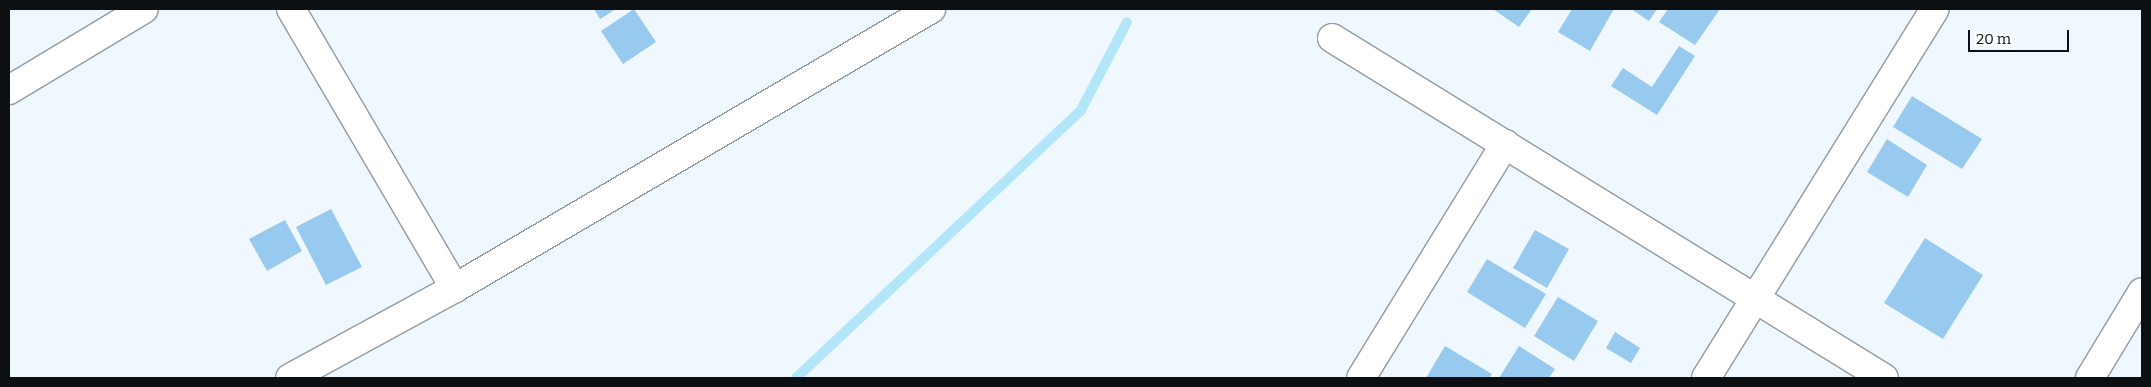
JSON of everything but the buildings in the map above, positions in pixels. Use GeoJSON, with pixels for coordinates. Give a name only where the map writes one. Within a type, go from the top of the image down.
{"type":"FeatureCollection","features":[{"type":"Feature","properties":{"kind":"street"},"geometry":{"type":"LineString","coordinates":[[9,90],[144,9]]}},
{"type":"Feature","properties":{"kind":"street"},"geometry":{"type":"LineString","coordinates":[[291,9],[455,288]]}},
{"type":"Feature","properties":{"kind":"street"},"geometry":{"type":"LineString","coordinates":[[290,378],[455,288],[931,9]]}},
{"type":"Feature","properties":{"kind":"street"},"geometry":{"type":"LineString","coordinates":[[1706,378],[1935,9]]}},
{"type":"Feature","properties":{"kind":"street"},"geometry":{"type":"LineString","coordinates":[[1332,38],[1884,378]]}},
{"type":"Feature","properties":{"kind":"street"},"geometry":{"type":"LineString","coordinates":[[1361,378],[1505,144]]}},
{"type":"Feature","properties":{"kind":"street"},"geometry":{"type":"LineString","coordinates":[[2090,378],[2142,292]]}},
{"type":"Feature","properties":{"kind":"waterway"},"geometry":{"type":"LineString","coordinates":[[796,378],[1081,110],[1127,22]]}}]}
